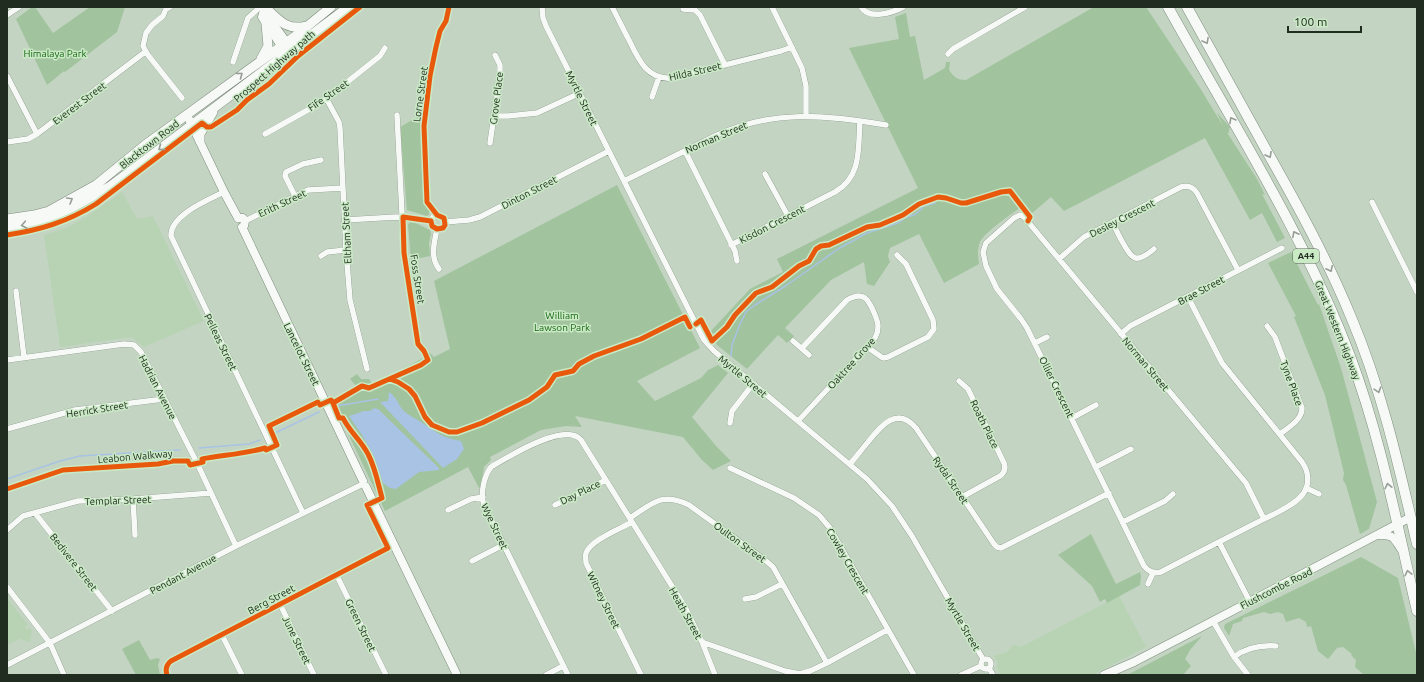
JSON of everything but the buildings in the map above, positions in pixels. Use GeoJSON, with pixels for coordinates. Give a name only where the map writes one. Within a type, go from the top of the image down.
{"type":"FeatureCollection","features":[{"type":"Feature","properties":{"kind":"highway"},"geometry":{"type":"LineString","coordinates":[[1163,7],[1192,50]]}},
{"type":"Feature","properties":{"kind":"highway","name":"Great Western Highway"},"geometry":{"type":"LineString","coordinates":[[1168,7],[1291,227],[1312,268],[1350,355],[1367,406],[1383,462],[1417,611]]}},
{"type":"Feature","properties":{"kind":"highway","name":"Great Western Highway"},"geometry":{"type":"LineString","coordinates":[[1187,7],[1307,224],[1352,318],[1372,371],[1414,515],[1417,544]]}},
{"type":"Feature","properties":{"kind":"main road","name":"Blacktown Road"},"geometry":{"type":"LineString","coordinates":[[7,219],[49,211],[96,185],[331,7]]}},
{"type":"Feature","properties":{"kind":"main road"},"geometry":{"type":"LineString","coordinates":[[7,228],[49,219],[79,205],[109,187],[348,7]]}},
{"type":"Feature","properties":{"kind":"main road"},"geometry":{"type":"LineString","coordinates":[[263,8],[288,26],[298,28],[306,26]]}},
{"type":"Feature","properties":{"kind":"main road"},"geometry":{"type":"LineString","coordinates":[[259,62],[268,46],[266,24]]}},
{"type":"Feature","properties":{"kind":"main road"},"geometry":{"type":"LineString","coordinates":[[200,141],[202,129],[216,107]]}},
{"type":"Feature","properties":{"kind":"street"},"geometry":{"type":"LineString","coordinates":[[7,15],[19,7]]}},
{"type":"Feature","properties":{"kind":"street","name":"Myrtle Street"},"geometry":{"type":"LineString","coordinates":[[542,7],[543,18],[704,340],[714,351],[850,464],[883,496],[902,519],[983,659]]}},
{"type":"Feature","properties":{"kind":"street","name":"Hilda Street"},"geometry":{"type":"LineString","coordinates":[[612,7],[640,62],[651,74],[659,77],[672,78],[792,47]]}},
{"type":"Feature","properties":{"kind":"street"},"geometry":{"type":"LineString","coordinates":[[772,7],[805,76],[806,116]]}},
{"type":"Feature","properties":{"kind":"street"},"geometry":{"type":"LineString","coordinates":[[861,7],[866,13],[876,14],[903,7]]}},
{"type":"Feature","properties":{"kind":"street"},"geometry":{"type":"LineString","coordinates":[[948,54],[953,49],[1025,7]]}},
{"type":"Feature","properties":{"kind":"street"},"geometry":{"type":"LineString","coordinates":[[167,8],[163,16],[152,25],[146,33],[143,46],[146,52],[182,98]]}},
{"type":"Feature","properties":{"kind":"street"},"geometry":{"type":"LineString","coordinates":[[263,8],[269,14],[289,52]]}},
{"type":"Feature","properties":{"kind":"street"},"geometry":{"type":"LineString","coordinates":[[263,8],[262,17],[266,24],[284,44]]}},
{"type":"Feature","properties":{"kind":"street"},"geometry":{"type":"LineString","coordinates":[[233,62],[248,18],[263,8]]}},
{"type":"Feature","properties":{"kind":"street"},"geometry":{"type":"LineString","coordinates":[[683,9],[695,10],[700,15],[725,65]]}},
{"type":"Feature","properties":{"kind":"street","name":"Lorne Street"},"geometry":{"type":"LineString","coordinates":[[437,216],[427,202],[424,126],[430,76],[436,47],[440,31],[446,21]]}},
{"type":"Feature","properties":{"kind":"street","name":"Fife Street"},"geometry":{"type":"LineString","coordinates":[[265,134],[326,98],[380,56],[385,48]]}},
{"type":"Feature","properties":{"kind":"street","name":"Everest Street"},"geometry":{"type":"LineString","coordinates":[[7,142],[28,139],[37,134],[146,52]]}},
{"type":"Feature","properties":{"kind":"street","name":"Grove Place"},"geometry":{"type":"LineString","coordinates":[[490,143],[495,116],[500,65],[495,55]]}},
{"type":"Feature","properties":{"kind":"street"},"geometry":{"type":"LineString","coordinates":[[7,76],[37,134]]}},
{"type":"Feature","properties":{"kind":"street"},"geometry":{"type":"LineString","coordinates":[[652,97],[659,77]]}},
{"type":"Feature","properties":{"kind":"street"},"geometry":{"type":"LineString","coordinates":[[495,116],[537,113],[580,93]]}},
{"type":"Feature","properties":{"kind":"street","name":"Eltham Street"},"geometry":{"type":"LineString","coordinates":[[326,98],[340,125],[350,300],[367,369]]}},
{"type":"Feature","properties":{"kind":"street","name":"Lancelot Street"},"geometry":{"type":"LineString","coordinates":[[187,115],[224,192],[242,222],[363,485],[457,674]]}},
{"type":"Feature","properties":{"kind":"street","name":"Foss Street"},"geometry":{"type":"LineString","coordinates":[[397,115],[404,253],[418,344]]}},
{"type":"Feature","properties":{"kind":"street","name":"Norman Street"},"geometry":{"type":"LineString","coordinates":[[624,181],[729,129],[773,118],[806,116],[886,125]]}},
{"type":"Feature","properties":{"kind":"street","name":"Kisdon Crescent"},"geometry":{"type":"LineString","coordinates":[[684,151],[731,245],[835,192],[849,182],[855,168],[860,121]]}},
{"type":"Feature","properties":{"kind":"street","name":"Dinton Street"},"geometry":{"type":"LineString","coordinates":[[445,222],[469,220],[480,217],[609,151]]}},
{"type":"Feature","properties":{"kind":"street"},"geometry":{"type":"LineString","coordinates":[[295,196],[285,176],[286,172],[303,164],[320,160]]}},
{"type":"Feature","properties":{"kind":"street"},"geometry":{"type":"LineString","coordinates":[[765,174],[788,216]]}},
{"type":"Feature","properties":{"kind":"street","name":"Desley Crescent"},"geometry":{"type":"LineString","coordinates":[[1059,259],[1082,239],[1181,187],[1190,184],[1197,193],[1238,270]]}},
{"type":"Feature","properties":{"kind":"street","name":"Erith Street"},"geometry":{"type":"LineString","coordinates":[[242,222],[295,196],[313,189],[343,188]]}},
{"type":"Feature","properties":{"kind":"street","name":"Pelleas Street"},"geometry":{"type":"LineString","coordinates":[[224,192],[194,207],[179,219],[174,224],[171,236],[303,512]]}},
{"type":"Feature","properties":{"kind":"street"},"geometry":{"type":"LineString","coordinates":[[1372,202],[1417,292]]}},
{"type":"Feature","properties":{"kind":"street","name":"Norman Street"},"geometry":{"type":"LineString","coordinates":[[1020,215],[1024,217],[1239,474],[1246,483],[1264,518]]}},
{"type":"Feature","properties":{"kind":"street","name":"Ollier Crescent"},"geometry":{"type":"LineString","coordinates":[[1020,215],[1014,218],[989,239],[984,248],[984,260],[997,289],[1023,321],[1035,343],[1144,566],[1153,573]]}},
{"type":"Feature","properties":{"kind":"street"},"geometry":{"type":"LineString","coordinates":[[442,216],[445,222],[443,228],[437,229],[433,227],[431,221],[433,217],[442,216]]}},
{"type":"Feature","properties":{"kind":"street"},"geometry":{"type":"LineString","coordinates":[[346,220],[403,217],[431,221]]}},
{"type":"Feature","properties":{"kind":"street"},"geometry":{"type":"LineString","coordinates":[[1112,223],[1132,257],[1143,257],[1154,249]]}},
{"type":"Feature","properties":{"kind":"street"},"geometry":{"type":"LineString","coordinates":[[437,229],[433,250],[435,263],[439,269]]}},
{"type":"Feature","properties":{"kind":"street"},"geometry":{"type":"LineString","coordinates":[[731,245],[737,256],[737,261]]}},
{"type":"Feature","properties":{"kind":"street","name":"Brae Street"},"geometry":{"type":"LineString","coordinates":[[1121,334],[1130,326],[1282,248]]}},
{"type":"Feature","properties":{"kind":"street"},"geometry":{"type":"LineString","coordinates":[[321,256],[327,252],[346,250]]}},
{"type":"Feature","properties":{"kind":"street"},"geometry":{"type":"LineString","coordinates":[[867,347],[883,358],[888,357],[928,337],[936,331],[933,320],[906,264],[897,256]]}},
{"type":"Feature","properties":{"kind":"street"},"geometry":{"type":"LineString","coordinates":[[16,291],[24,357]]}},
{"type":"Feature","properties":{"kind":"street","name":"Oaktree Grove"},"geometry":{"type":"LineString","coordinates":[[798,421],[877,336],[877,318],[867,295],[854,297],[845,301],[802,348]]}},
{"type":"Feature","properties":{"kind":"street"},"geometry":{"type":"LineString","coordinates":[[1148,584],[1153,573],[1161,572],[1295,502],[1302,495],[1308,481],[1304,465],[1222,363],[1188,297]]}},
{"type":"Feature","properties":{"kind":"street","name":"Tyne Place"},"geometry":{"type":"LineString","coordinates":[[1267,326],[1275,337],[1302,408],[1302,413],[1298,419],[1280,434]]}},
{"type":"Feature","properties":{"kind":"street"},"geometry":{"type":"LineString","coordinates":[[1035,343],[1047,337]]}},
{"type":"Feature","properties":{"kind":"street"},"geometry":{"type":"LineString","coordinates":[[793,341],[809,355]]}},
{"type":"Feature","properties":{"kind":"street","name":"Hadrian Avenue"},"geometry":{"type":"LineString","coordinates":[[7,360],[124,344],[134,345],[141,352],[236,546]]}},
{"type":"Feature","properties":{"kind":"street","name":"Roath Place"},"geometry":{"type":"LineString","coordinates":[[959,381],[968,389],[1007,471],[962,497]]}},
{"type":"Feature","properties":{"kind":"street"},"geometry":{"type":"LineString","coordinates":[[730,423],[732,411],[753,384]]}},
{"type":"Feature","properties":{"kind":"street","name":"Herrick Street"},"geometry":{"type":"LineString","coordinates":[[7,429],[75,410],[164,399]]}},
{"type":"Feature","properties":{"kind":"street"},"geometry":{"type":"LineString","coordinates":[[1072,418],[1096,405]]}},
{"type":"Feature","properties":{"kind":"street","name":"Rydal Street"},"geometry":{"type":"LineString","coordinates":[[850,464],[882,425],[899,416],[914,426],[998,549],[1108,493]]}},
{"type":"Feature","properties":{"kind":"street","name":"Wye Street"},"geometry":{"type":"LineString","coordinates":[[568,675],[503,545],[484,505],[483,497],[486,475],[491,468],[503,460],[552,436],[563,434],[575,435]]}},
{"type":"Feature","properties":{"kind":"street","name":"Heath Street"},"geometry":{"type":"LineString","coordinates":[[575,435],[581,440],[686,608],[702,642],[785,671],[800,674],[827,663],[887,630]]}},
{"type":"Feature","properties":{"kind":"street"},"geometry":{"type":"LineString","coordinates":[[1096,468],[1131,449]]}},
{"type":"Feature","properties":{"kind":"street","name":"Cowley Crescent"},"geometry":{"type":"LineString","coordinates":[[730,468],[794,498],[819,515],[830,528],[914,675]]}},
{"type":"Feature","properties":{"kind":"street","name":"Day Place"},"geometry":{"type":"LineString","coordinates":[[555,505],[606,480]]}},
{"type":"Feature","properties":{"kind":"street","name":"Pendant Avenue"},"geometry":{"type":"LineString","coordinates":[[7,665],[303,512],[363,485]]}},
{"type":"Feature","properties":{"kind":"street"},"geometry":{"type":"LineString","coordinates":[[1306,488],[1319,494]]}},
{"type":"Feature","properties":{"kind":"street","name":"Templar Street"},"geometry":{"type":"LineString","coordinates":[[7,530],[24,516],[78,501],[133,500],[211,493]]}},
{"type":"Feature","properties":{"kind":"street"},"geometry":{"type":"LineString","coordinates":[[1123,522],[1165,501],[1173,494]]}},
{"type":"Feature","properties":{"kind":"street"},"geometry":{"type":"LineString","coordinates":[[448,510],[471,499],[483,497]]}},
{"type":"Feature","properties":{"kind":"street","name":"Oulton Street"},"geometry":{"type":"LineString","coordinates":[[631,520],[657,500],[669,498],[689,506],[765,560],[773,567],[827,663]]}},
{"type":"Feature","properties":{"kind":"street"},"geometry":{"type":"LineString","coordinates":[[133,500],[135,535]]}},
{"type":"Feature","properties":{"kind":"street","name":"Bedivere Street"},"geometry":{"type":"LineString","coordinates":[[35,513],[112,611]]}},
{"type":"Feature","properties":{"kind":"street","name":"Flushcombe Road"},"geometry":{"type":"LineString","coordinates":[[1104,675],[1134,662],[1414,515]]}},
{"type":"Feature","properties":{"kind":"street","name":"Witney Street"},"geometry":{"type":"LineString","coordinates":[[631,520],[597,541],[585,554],[586,562],[640,675]]}},
{"type":"Feature","properties":{"kind":"street"},"geometry":{"type":"LineString","coordinates":[[1377,534],[1393,537],[1404,553]]}},
{"type":"Feature","properties":{"kind":"street"},"geometry":{"type":"LineString","coordinates":[[1219,542],[1250,602]]}},
{"type":"Feature","properties":{"kind":"street","name":"Berg Street"},"geometry":{"type":"LineString","coordinates":[[167,675],[166,668],[169,663],[336,574],[394,545]]}},
{"type":"Feature","properties":{"kind":"street"},"geometry":{"type":"LineString","coordinates":[[472,561],[503,545]]}},
{"type":"Feature","properties":{"kind":"street","name":"Green Street"},"geometry":{"type":"LineString","coordinates":[[336,574],[386,675]]}},
{"type":"Feature","properties":{"kind":"street"},"geometry":{"type":"LineString","coordinates":[[745,598],[756,597],[782,584]]}},
{"type":"Feature","properties":{"kind":"street"},"geometry":{"type":"LineString","coordinates":[[7,587],[50,643],[64,675]]}},
{"type":"Feature","properties":{"kind":"street","name":"June Street"},"geometry":{"type":"LineString","coordinates":[[280,604],[314,675]]}},
{"type":"Feature","properties":{"kind":"street"},"geometry":{"type":"LineString","coordinates":[[1213,621],[1234,657],[1246,674]]}},
{"type":"Feature","properties":{"kind":"street"},"geometry":{"type":"LineString","coordinates":[[222,635],[242,675]]}},
{"type":"Feature","properties":{"kind":"street"},"geometry":{"type":"LineString","coordinates":[[702,642],[715,675]]}},
{"type":"Feature","properties":{"kind":"street"},"geometry":{"type":"LineString","coordinates":[[1234,657],[1238,654],[1266,645],[1276,646]]}},
{"type":"Feature","properties":{"kind":"street"},"geometry":{"type":"LineString","coordinates":[[981,666],[981,661],[986,658],[990,661],[991,666],[989,668],[993,675]]}},
{"type":"Feature","properties":{"kind":"street","name":"Flushcombe Road"},"geometry":{"type":"LineString","coordinates":[[1114,675],[1134,662]]}},
{"type":"Feature","properties":{"kind":"street"},"geometry":{"type":"LineString","coordinates":[[546,675],[563,666]]}},
{"type":"Feature","properties":{"kind":"street"},"geometry":{"type":"LineString","coordinates":[[981,666],[984,669],[989,668]]}},
{"type":"Feature","properties":{"kind":"street"},"geometry":{"type":"LineString","coordinates":[[961,675],[981,666]]}},
{"type":"Feature","properties":{"kind":"shaded area"},"geometry":{"type":"Polygon","coordinates":[[[122,192],[137,219],[153,216],[204,321],[144,347],[131,337],[60,347],[44,235],[66,228],[85,218],[122,192]]]}},
{"type":"Feature","properties":{"kind":"shaded area"},"geometry":{"type":"Polygon","coordinates":[[[1119,596],[1146,647],[1092,675],[1001,675],[997,667],[998,663],[994,656],[1007,652],[1013,645],[1021,647],[1119,596]]]}},
{"type":"Feature","properties":{"kind":"shaded area"},"geometry":{"type":"Polygon","coordinates":[[[7,598],[28,625],[25,627],[27,630],[30,628],[32,631],[30,642],[20,639],[7,645],[7,598]]]}},
{"type":"Feature","properties":{"kind":"green space","name":"Himalaya Park"},"geometry":{"type":"Polygon","coordinates":[[[32,7],[35,7],[53,33],[90,7],[125,7],[117,32],[47,85],[16,19],[32,7]]]}},
{"type":"Feature","properties":{"kind":"green space"},"geometry":{"type":"Polygon","coordinates":[[[1094,7],[1146,7],[1200,88],[1223,126],[1217,113],[1230,127],[1228,134],[1257,179],[1265,195],[1262,194],[1285,238],[1277,242],[1262,213],[1250,220],[1205,138],[1064,211],[1051,197],[1031,214],[1024,205],[1000,222],[983,237],[978,247],[979,264],[944,283],[919,234],[890,248],[888,256],[890,262],[874,286],[867,284],[864,262],[831,280],[785,328],[794,336],[787,343],[778,335],[747,369],[717,345],[709,333],[750,289],[783,272],[777,259],[918,188],[849,48],[899,39],[895,17],[906,13],[910,37],[915,36],[924,80],[945,68],[946,62],[950,62],[949,70],[952,75],[958,79],[966,80],[1094,7]]]}},
{"type":"Feature","properties":{"kind":"green space"},"geometry":{"type":"Polygon","coordinates":[[[421,115],[424,203],[430,211],[427,216],[407,210],[400,127],[421,115]]]}},
{"type":"Feature","properties":{"kind":"green space","name":"William Lawson Park"},"geometry":{"type":"Polygon","coordinates":[[[617,185],[700,348],[637,381],[655,401],[701,378],[708,370],[718,365],[728,373],[692,417],[716,446],[731,461],[713,470],[702,460],[683,437],[575,416],[582,427],[566,426],[541,430],[490,457],[491,460],[484,467],[481,487],[479,488],[468,467],[385,511],[333,402],[357,387],[350,379],[357,374],[361,379],[369,379],[373,385],[425,357],[424,354],[427,350],[434,357],[450,349],[434,281],[617,185]]]}},
{"type":"Feature","properties":{"kind":"green space"},"geometry":{"type":"Polygon","coordinates":[[[410,222],[430,230],[430,256],[411,260],[408,225],[410,222]]]}},
{"type":"Feature","properties":{"kind":"green space"},"geometry":{"type":"Polygon","coordinates":[[[1291,252],[1318,305],[1319,304],[1341,368],[1377,502],[1369,529],[1360,534],[1346,485],[1343,480],[1344,473],[1325,395],[1294,317],[1296,316],[1268,263],[1291,252]]]}},
{"type":"Feature","properties":{"kind":"green space"},"geometry":{"type":"Polygon","coordinates":[[[1091,534],[1116,584],[1140,572],[1141,576],[1140,585],[1107,603],[1105,599],[1100,602],[1092,586],[1058,555],[1091,534]]]}},
{"type":"Feature","properties":{"kind":"green space"},"geometry":{"type":"Polygon","coordinates":[[[1361,557],[1398,578],[1417,657],[1417,675],[1363,675],[1355,667],[1356,660],[1351,655],[1352,654],[1343,647],[1337,648],[1328,659],[1318,651],[1311,626],[1307,627],[1306,622],[1299,618],[1286,622],[1283,614],[1278,612],[1270,614],[1264,612],[1243,618],[1242,621],[1233,624],[1229,636],[1224,628],[1225,624],[1361,557]]]}},
{"type":"Feature","properties":{"kind":"green space"},"geometry":{"type":"Polygon","coordinates":[[[1202,636],[1190,650],[1185,659],[1191,666],[1183,675],[1127,675],[1202,636]]]}},
{"type":"Feature","properties":{"kind":"green space"},"geometry":{"type":"Polygon","coordinates":[[[139,640],[150,660],[157,658],[160,659],[158,665],[160,675],[136,675],[122,649],[139,640]]]}},
{"type":"Feature","properties":{"kind":"water"},"geometry":{"type":"Polygon","coordinates":[[[389,392],[403,410],[409,415],[448,438],[461,441],[464,449],[457,459],[443,468],[380,402],[388,401],[389,392]]]}},
{"type":"Feature","properties":{"kind":"water"},"geometry":{"type":"Polygon","coordinates":[[[374,408],[378,409],[439,468],[439,470],[419,472],[396,489],[390,488],[383,483],[374,456],[349,416],[364,411],[370,411],[374,408]]]}},
{"type":"Feature","properties":{"kind":"waterway"},"geometry":{"type":"LineString","coordinates":[[731,356],[732,345],[740,324],[746,312],[755,305],[787,285],[838,249],[867,233],[898,223],[905,218],[916,214],[924,206],[935,203]]}},
{"type":"Feature","properties":{"kind":"waterway"},"geometry":{"type":"LineString","coordinates":[[337,406],[378,399]]}},
{"type":"Feature","properties":{"kind":"waterway"},"geometry":{"type":"LineString","coordinates":[[273,434],[319,412]]}},
{"type":"Feature","properties":{"kind":"waterway"},"geometry":{"type":"LineString","coordinates":[[199,448],[249,444],[260,440]]}},
{"type":"Feature","properties":{"kind":"waterway"},"geometry":{"type":"LineString","coordinates":[[7,479],[60,461],[80,456],[180,450]]}},
{"type":"Feature","properties":{"kind":"cycle path","name":"Prospect Highway path"},"geometry":{"type":"LineString","coordinates":[[7,235],[31,231],[53,224],[74,216],[96,204],[202,123],[207,127],[211,127],[237,110],[247,100],[269,84],[298,56],[360,7]]}},
{"type":"Feature","properties":{"kind":"cycle path"},"geometry":{"type":"LineString","coordinates":[[320,405],[331,400],[333,403],[362,386],[369,388],[421,365],[428,360],[424,351],[418,344],[404,253],[403,217],[431,221],[432,226],[437,229],[443,228],[445,225],[444,218],[437,215],[427,202],[424,126],[430,76],[436,47],[440,31],[446,21],[449,7]]}},
{"type":"Feature","properties":{"kind":"cycle path"},"geometry":{"type":"LineString","coordinates":[[696,324],[701,320],[712,341],[727,327],[735,315],[756,293],[772,287],[799,266],[809,261],[816,249],[821,246],[829,245],[867,227],[880,225],[903,215],[919,204],[938,197],[966,203],[1001,192],[1010,191],[1030,217],[1028,221]]}},
{"type":"Feature","properties":{"kind":"cycle path"},"geometry":{"type":"LineString","coordinates":[[390,379],[409,389],[415,396],[425,417],[432,425],[449,432],[457,432],[482,423],[529,400],[547,387],[555,375],[573,371],[579,364],[594,356],[641,339],[685,317],[690,327]]}},
{"type":"Feature","properties":{"kind":"cycle path","name":"Leabon Walkway"},"geometry":{"type":"LineString","coordinates":[[7,489],[63,470],[158,464],[173,461],[188,461],[190,465],[203,462],[202,459],[265,448],[266,450],[277,445],[269,426],[318,402]]}},
{"type":"Feature","properties":{"kind":"cycle path"},"geometry":{"type":"LineString","coordinates":[[167,675],[166,667],[171,661],[388,548],[367,505],[382,498],[373,464],[362,444],[348,427],[343,418],[339,418],[333,403]]}}]}
